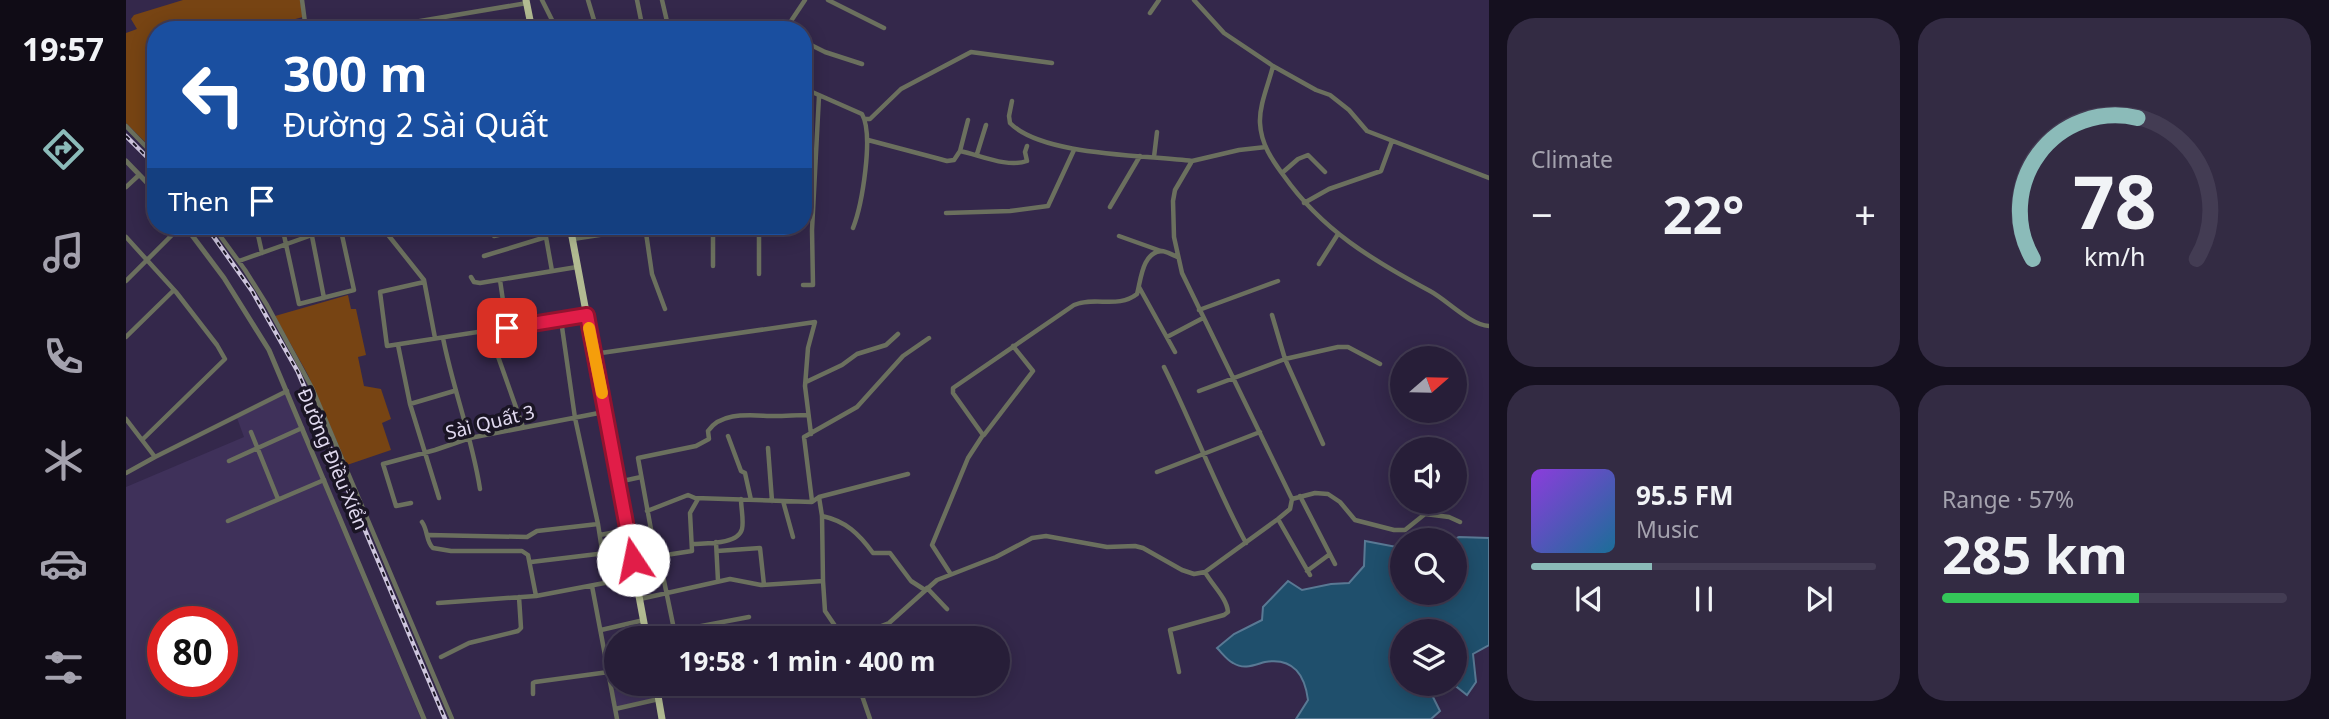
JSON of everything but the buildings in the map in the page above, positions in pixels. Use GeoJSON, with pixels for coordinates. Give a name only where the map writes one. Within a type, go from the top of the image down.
{"type":"FeatureCollection","features":[{"type":"Feature","properties":{"kind":"highway"},"geometry":{"type":"LineString","coordinates":[[527,2],[530,21]]}},
{"type":"Feature","properties":{"kind":"highway"},"geometry":{"type":"LineString","coordinates":[[572,235],[645,626]]}},
{"type":"Feature","properties":{"kind":"highway"},"geometry":{"type":"LineString","coordinates":[[658,696],[662,719]]}},
{"type":"Feature","properties":{"kind":"street"},"geometry":{"type":"LineString","coordinates":[[302,0],[305,21]]}},
{"type":"Feature","properties":{"kind":"street"},"geometry":{"type":"LineString","coordinates":[[542,0],[552,21]]}},
{"type":"Feature","properties":{"kind":"street"},"geometry":{"type":"LineString","coordinates":[[588,0],[594,21]]}},
{"type":"Feature","properties":{"kind":"street"},"geometry":{"type":"LineString","coordinates":[[638,0],[642,21]]}},
{"type":"Feature","properties":{"kind":"street"},"geometry":{"type":"LineString","coordinates":[[662,0],[667,21]]}},
{"type":"Feature","properties":{"kind":"street"},"geometry":{"type":"LineString","coordinates":[[791,21],[805,0]]}},
{"type":"Feature","properties":{"kind":"street"},"geometry":{"type":"LineString","coordinates":[[828,0],[884,28]]}},
{"type":"Feature","properties":{"kind":"street"},"geometry":{"type":"LineString","coordinates":[[1150,13],[1159,0]]}},
{"type":"Feature","properties":{"kind":"street"},"geometry":{"type":"LineString","coordinates":[[1194,0],[1224,33],[1273,66],[1330,95],[1349,110],[1367,131],[1489,178]]}},
{"type":"Feature","properties":{"kind":"street"},"geometry":{"type":"LineString","coordinates":[[424,21],[527,2]]}},
{"type":"Feature","properties":{"kind":"street"},"geometry":{"type":"LineString","coordinates":[[812,45],[862,64]]}},
{"type":"Feature","properties":{"kind":"street"},"geometry":{"type":"LineString","coordinates":[[865,119],[870,118],[901,89],[971,52],[1052,63]]}},
{"type":"Feature","properties":{"kind":"street"},"geometry":{"type":"LineString","coordinates":[[1273,66],[1260,120],[1266,147],[1304,203],[1319,219],[1355,246],[1437,295],[1476,323],[1489,326]]}},
{"type":"Feature","properties":{"kind":"street"},"geometry":{"type":"LineString","coordinates":[[812,92],[862,114],[865,119],[867,140],[862,200],[853,228]]}},
{"type":"Feature","properties":{"kind":"street"},"geometry":{"type":"LineString","coordinates":[[803,285],[813,285],[813,208],[819,96]]}},
{"type":"Feature","properties":{"kind":"street"},"geometry":{"type":"LineString","coordinates":[[1012,101],[1009,116],[1015,128],[1030,136],[1074,150],[1192,161],[1266,147]]}},
{"type":"Feature","properties":{"kind":"street"},"geometry":{"type":"LineString","coordinates":[[867,140],[947,161],[954,160],[960,150],[968,120]]}},
{"type":"Feature","properties":{"kind":"street"},"geometry":{"type":"LineString","coordinates":[[977,154],[986,125]]}},
{"type":"Feature","properties":{"kind":"street"},"geometry":{"type":"LineString","coordinates":[[126,127],[147,148]]}},
{"type":"Feature","properties":{"kind":"street"},"geometry":{"type":"LineString","coordinates":[[1154,157],[1157,132]]}},
{"type":"Feature","properties":{"kind":"street"},"geometry":{"type":"LineString","coordinates":[[1304,203],[1329,189],[1381,170],[1392,141]]}},
{"type":"Feature","properties":{"kind":"street"},"geometry":{"type":"LineString","coordinates":[[960,150],[1005,162],[1023,163],[1027,161],[1027,146]]}},
{"type":"Feature","properties":{"kind":"street"},"geometry":{"type":"LineString","coordinates":[[946,212],[1010,211],[1048,206],[1074,150]]}},
{"type":"Feature","properties":{"kind":"street"},"geometry":{"type":"LineString","coordinates":[[1282,173],[1298,159],[1308,155],[1325,172]]}},
{"type":"Feature","properties":{"kind":"street"},"geometry":{"type":"LineString","coordinates":[[1110,206],[1141,156]]}},
{"type":"Feature","properties":{"kind":"street"},"geometry":{"type":"LineString","coordinates":[[126,161],[147,183]]}},
{"type":"Feature","properties":{"kind":"street"},"geometry":{"type":"LineString","coordinates":[[881,626],[889,623],[926,589],[950,573],[996,557],[1032,538],[1046,536],[1107,547],[1135,546],[1182,570],[1205,572],[1290,509],[1292,499],[1182,273],[1174,237],[1174,201],[1175,190],[1192,161]]}},
{"type":"Feature","properties":{"kind":"street"},"geometry":{"type":"LineString","coordinates":[[126,187],[139,175]]}},
{"type":"Feature","properties":{"kind":"street"},"geometry":{"type":"LineString","coordinates":[[1319,264],[1338,234]]}},
{"type":"Feature","properties":{"kind":"street"},"geometry":{"type":"LineString","coordinates":[[126,281],[173,235]]}},
{"type":"Feature","properties":{"kind":"street","name":"Đường Điều Xiển"},"geometry":{"type":"LineString","coordinates":[[190,235],[246,311],[269,350],[424,719]]}},
{"type":"Feature","properties":{"kind":"street"},"geometry":{"type":"LineString","coordinates":[[220,235],[239,261],[285,337],[312,388],[452,719]]}},
{"type":"Feature","properties":{"kind":"street"},"geometry":{"type":"LineString","coordinates":[[258,235],[262,253]]}},
{"type":"Feature","properties":{"kind":"street"},"geometry":{"type":"LineString","coordinates":[[284,235],[299,304],[354,290],[342,235]]}},
{"type":"Feature","properties":{"kind":"street"},"geometry":{"type":"LineString","coordinates":[[239,261],[312,235],[324,298]]}},
{"type":"Feature","properties":{"kind":"street"},"geometry":{"type":"LineString","coordinates":[[388,235],[424,282],[435,338]]}},
{"type":"Feature","properties":{"kind":"street"},"geometry":{"type":"LineString","coordinates":[[494,236],[499,235]]}},
{"type":"Feature","properties":{"kind":"street"},"geometry":{"type":"LineString","coordinates":[[573,239],[597,235]]}},
{"type":"Feature","properties":{"kind":"street"},"geometry":{"type":"LineString","coordinates":[[646,235],[652,274],[664,309]]}},
{"type":"Feature","properties":{"kind":"street"},"geometry":{"type":"LineString","coordinates":[[713,235],[713,266]]}},
{"type":"Feature","properties":{"kind":"street"},"geometry":{"type":"LineString","coordinates":[[759,235],[759,274]]}},
{"type":"Feature","properties":{"kind":"street"},"geometry":{"type":"LineString","coordinates":[[1119,236],[1179,258]]}},
{"type":"Feature","properties":{"kind":"street"},"geometry":{"type":"LineString","coordinates":[[126,237],[174,290],[218,345],[225,359],[142,440]]}},
{"type":"Feature","properties":{"kind":"street"},"geometry":{"type":"LineString","coordinates":[[484,256],[546,237],[552,271]]}},
{"type":"Feature","properties":{"kind":"street"},"geometry":{"type":"LineString","coordinates":[[983,435],[952,390],[956,384],[1074,306],[1085,301],[1101,303],[1125,300],[1137,294],[1149,256],[1162,251]]}},
{"type":"Feature","properties":{"kind":"street"},"geometry":{"type":"LineString","coordinates":[[471,277],[476,283],[578,267]]}},
{"type":"Feature","properties":{"kind":"street"},"geometry":{"type":"LineString","coordinates":[[500,280],[507,328]]}},
{"type":"Feature","properties":{"kind":"street"},"geometry":{"type":"LineString","coordinates":[[1199,310],[1279,281]]}},
{"type":"Feature","properties":{"kind":"street"},"geometry":{"type":"LineString","coordinates":[[424,282],[380,292],[387,346],[587,315]]}},
{"type":"Feature","properties":{"kind":"street"},"geometry":{"type":"LineString","coordinates":[[1139,287],[1174,352]]}},
{"type":"Feature","properties":{"kind":"street"},"geometry":{"type":"LineString","coordinates":[[126,337],[174,290]]}},
{"type":"Feature","properties":{"kind":"street"},"geometry":{"type":"LineString","coordinates":[[1272,315],[1285,359],[1323,444]]}},
{"type":"Feature","properties":{"kind":"street"},"geometry":{"type":"LineString","coordinates":[[1167,337],[1203,318]]}},
{"type":"Feature","properties":{"kind":"street"},"geometry":{"type":"LineString","coordinates":[[561,320],[575,418],[600,534],[607,583]]}},
{"type":"Feature","properties":{"kind":"street"},"geometry":{"type":"LineString","coordinates":[[594,354],[815,322],[808,348],[805,383],[811,434]]}},
{"type":"Feature","properties":{"kind":"street"},"geometry":{"type":"LineString","coordinates":[[491,331],[523,427]]}},
{"type":"Feature","properties":{"kind":"street"},"geometry":{"type":"LineString","coordinates":[[805,383],[858,354],[886,345],[898,334]]}},
{"type":"Feature","properties":{"kind":"street"},"geometry":{"type":"LineString","coordinates":[[443,338],[454,391],[470,438],[480,489]]}},
{"type":"Feature","properties":{"kind":"street"},"geometry":{"type":"LineString","coordinates":[[812,502],[804,437],[857,407],[903,356],[929,338]]}},
{"type":"Feature","properties":{"kind":"street"},"geometry":{"type":"LineString","coordinates":[[398,345],[410,404],[439,498]]}},
{"type":"Feature","properties":{"kind":"street"},"geometry":{"type":"LineString","coordinates":[[950,573],[932,545],[968,458],[1033,371],[1013,346]]}},
{"type":"Feature","properties":{"kind":"street"},"geometry":{"type":"LineString","coordinates":[[1199,391],[1285,359],[1330,348],[1348,347],[1380,364]]}},
{"type":"Feature","properties":{"kind":"street"},"geometry":{"type":"LineString","coordinates":[[1164,367],[1227,507],[1247,543]]}},
{"type":"Feature","properties":{"kind":"street"},"geometry":{"type":"LineString","coordinates":[[126,473],[287,391]]}},
{"type":"Feature","properties":{"kind":"street"},"geometry":{"type":"LineString","coordinates":[[410,404],[454,391]]}},
{"type":"Feature","properties":{"kind":"street","name":"Sài Quất 3"},"geometry":{"type":"LineString","coordinates":[[411,503],[396,506],[383,465],[387,462],[470,438],[605,412]]}},
{"type":"Feature","properties":{"kind":"street"},"geometry":{"type":"LineString","coordinates":[[674,626],[662,571],[656,557],[638,458],[700,445],[709,439],[710,428],[719,421],[751,414],[808,415]]}},
{"type":"Feature","properties":{"kind":"street"},"geometry":{"type":"LineString","coordinates":[[126,419],[155,457]]}},
{"type":"Feature","properties":{"kind":"street"},"geometry":{"type":"LineString","coordinates":[[229,461],[302,428]]}},
{"type":"Feature","properties":{"kind":"street"},"geometry":{"type":"LineString","coordinates":[[251,432],[278,499]]}},
{"type":"Feature","properties":{"kind":"street"},"geometry":{"type":"LineString","coordinates":[[1157,472],[1260,432]]}},
{"type":"Feature","properties":{"kind":"street"},"geometry":{"type":"LineString","coordinates":[[728,436],[741,471],[744,472],[751,500]]}},
{"type":"Feature","properties":{"kind":"street"},"geometry":{"type":"LineString","coordinates":[[768,448],[772,500]]}},
{"type":"Feature","properties":{"kind":"street"},"geometry":{"type":"LineString","coordinates":[[647,511],[688,495],[698,498],[812,502],[819,497],[908,474]]}},
{"type":"Feature","properties":{"kind":"street"},"geometry":{"type":"LineString","coordinates":[[618,482],[641,478]]}},
{"type":"Feature","properties":{"kind":"street"},"geometry":{"type":"LineString","coordinates":[[228,521],[324,480]]}},
{"type":"Feature","properties":{"kind":"street"},"geometry":{"type":"LineString","coordinates":[[1292,499],[1328,494],[1340,502],[1355,520],[1394,530],[1405,530],[1425,514],[1448,517],[1460,522]]}},
{"type":"Feature","properties":{"kind":"street"},"geometry":{"type":"LineString","coordinates":[[1300,496],[1335,564]]}},
{"type":"Feature","properties":{"kind":"street"},"geometry":{"type":"LineString","coordinates":[[819,497],[825,611],[836,626]]}},
{"type":"Feature","properties":{"kind":"street"},"geometry":{"type":"LineString","coordinates":[[633,560],[692,551],[690,513],[698,498]]}},
{"type":"Feature","properties":{"kind":"street"},"geometry":{"type":"LineString","coordinates":[[693,544],[738,537],[742,530],[741,499]]}},
{"type":"Feature","properties":{"kind":"street"},"geometry":{"type":"LineString","coordinates":[[783,501],[793,537]]}},
{"type":"Feature","properties":{"kind":"street"},"geometry":{"type":"LineString","coordinates":[[822,516],[837,519],[860,535],[873,553],[890,553],[911,581],[926,589],[947,609]]}},
{"type":"Feature","properties":{"kind":"street"},"geometry":{"type":"LineString","coordinates":[[1279,519],[1308,573],[1330,554]]}},
{"type":"Feature","properties":{"kind":"street"},"geometry":{"type":"LineString","coordinates":[[422,522],[433,548],[452,551],[522,551],[528,555],[531,562],[536,596]]}},
{"type":"Feature","properties":{"kind":"street"},"geometry":{"type":"LineString","coordinates":[[429,535],[530,536],[537,531],[598,524]]}},
{"type":"Feature","properties":{"kind":"street"},"geometry":{"type":"LineString","coordinates":[[600,534],[627,530]]}},
{"type":"Feature","properties":{"kind":"street"},"geometry":{"type":"LineString","coordinates":[[728,540],[729,550]]}},
{"type":"Feature","properties":{"kind":"street"},"geometry":{"type":"LineString","coordinates":[[716,542],[718,581]]}},
{"type":"Feature","properties":{"kind":"street"},"geometry":{"type":"LineString","coordinates":[[717,551],[760,548],[764,584]]}},
{"type":"Feature","properties":{"kind":"street"},"geometry":{"type":"LineString","coordinates":[[531,562],[631,550]]}},
{"type":"Feature","properties":{"kind":"street"},"geometry":{"type":"LineString","coordinates":[[1179,672],[1170,629],[1228,612],[1226,602],[1210,583],[1205,572]]}},
{"type":"Feature","properties":{"kind":"street"},"geometry":{"type":"LineString","coordinates":[[438,603],[536,596],[636,577]]}},
{"type":"Feature","properties":{"kind":"street"},"geometry":{"type":"LineString","coordinates":[[640,599],[730,579],[764,584],[823,582]]}},
{"type":"Feature","properties":{"kind":"street"},"geometry":{"type":"LineString","coordinates":[[592,586],[604,642]]}},
{"type":"Feature","properties":{"kind":"street"},"geometry":{"type":"LineString","coordinates":[[441,657],[469,643],[521,628],[519,597]]}},
{"type":"Feature","properties":{"kind":"street"},"geometry":{"type":"LineString","coordinates":[[702,626],[750,617]]}},
{"type":"Feature","properties":{"kind":"street"},"geometry":{"type":"LineString","coordinates":[[601,630],[644,620]]}},
{"type":"Feature","properties":{"kind":"street"},"geometry":{"type":"LineString","coordinates":[[533,694],[534,682],[604,673]]}},
{"type":"Feature","properties":{"kind":"street"},"geometry":{"type":"LineString","coordinates":[[612,696],[617,719]]}},
{"type":"Feature","properties":{"kind":"street"},"geometry":{"type":"LineString","coordinates":[[862,696],[870,719]]}},
{"type":"Feature","properties":{"kind":"street"},"geometry":{"type":"LineString","coordinates":[[615,709],[659,699]]}},
{"type":"Feature","properties":{"kind":"shaded area"},"geometry":{"type":"Polygon","coordinates":[[[183,0],[300,0],[303,17],[288,21],[147,21],[146,143],[126,123],[126,33],[137,29],[131,19],[134,15],[183,0]]]}},
{"type":"Feature","properties":{"kind":"shaded area"},"geometry":{"type":"Polygon","coordinates":[[[348,295],[351,309],[356,309],[366,355],[358,357],[364,386],[381,389],[391,419],[382,423],[391,450],[347,465],[308,375],[275,316],[348,295]]]}},
{"type":"Feature","properties":{"kind":"shaded area"},"geometry":{"type":"Polygon","coordinates":[[[285,394],[421,719],[126,719],[126,487],[244,437],[237,418],[285,394]]]}},
{"type":"Feature","properties":{"kind":"shaded area"},"geometry":{"type":"Polygon","coordinates":[[[614,696],[655,696],[655,698],[617,707],[614,696]]]}},
{"type":"Feature","properties":{"kind":"water"},"geometry":{"type":"Polygon","coordinates":[[[1467,537],[1489,538],[1489,645],[1473,654],[1476,682],[1467,695],[1467,619],[1390,619],[1390,696],[1432,696],[1440,711],[1431,719],[1296,719],[1308,700],[1301,676],[1291,665],[1275,661],[1241,666],[1231,662],[1217,648],[1234,634],[1262,620],[1263,607],[1288,581],[1302,590],[1349,583],[1364,566],[1365,541],[1390,546],[1390,605],[1467,605],[1467,537]]]}},
{"type":"Feature","properties":{"kind":"railway"},"geometry":{"type":"LineString","coordinates":[[126,136],[147,157]]}},
{"type":"Feature","properties":{"kind":"railway"},"geometry":{"type":"LineString","coordinates":[[212,235],[252,291],[298,372],[445,719]]}},
{"type":"Feature","properties":{"kind":"slow traffic"},"geometry":{"type":"LineString","coordinates":[[589,328],[602,393]]}},
{"type":"Feature","properties":{"kind":"route"},"geometry":{"type":"LineString","coordinates":[[507,328],[587,315],[633,560]]}}]}
